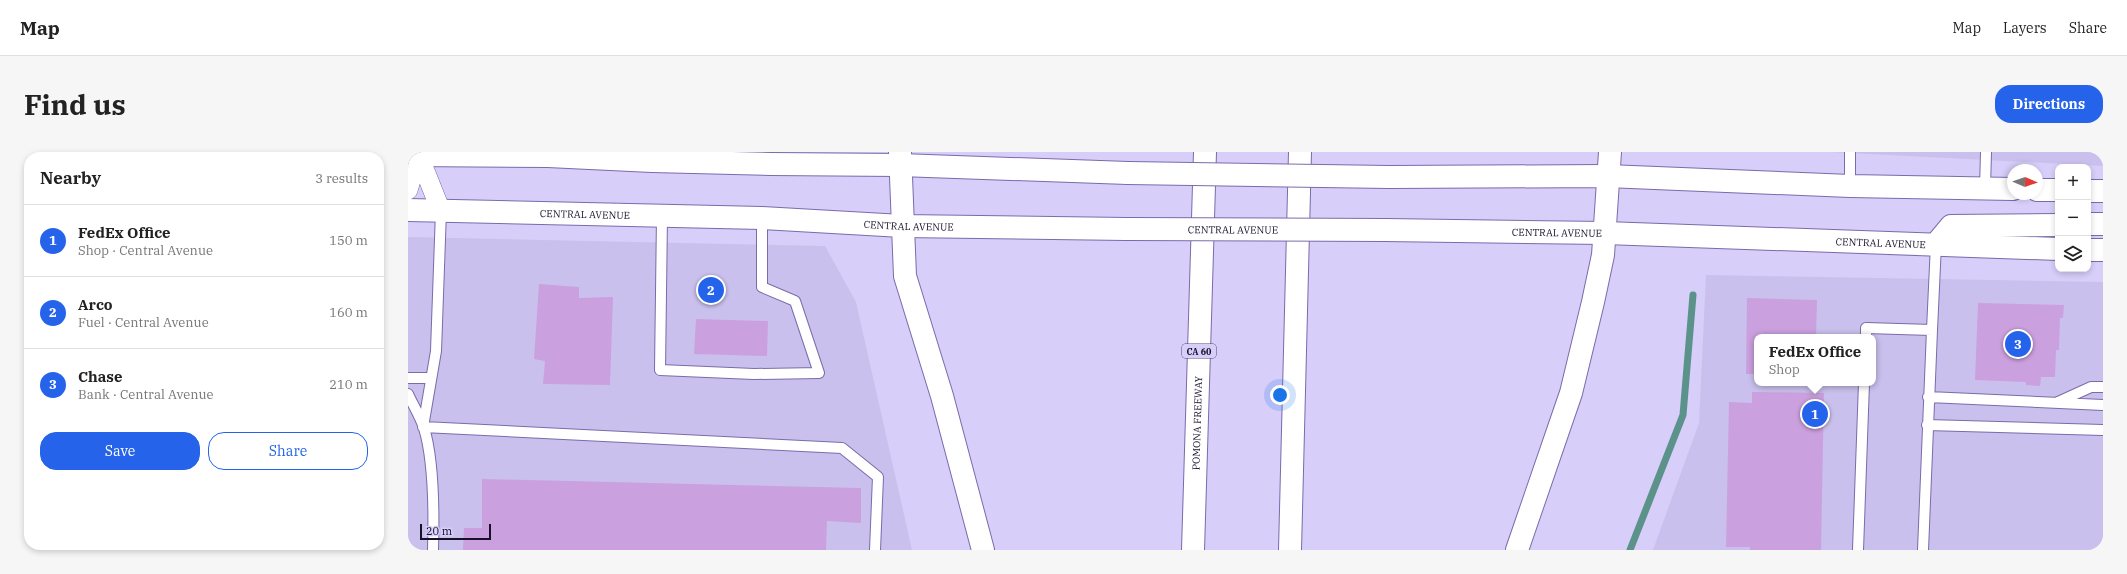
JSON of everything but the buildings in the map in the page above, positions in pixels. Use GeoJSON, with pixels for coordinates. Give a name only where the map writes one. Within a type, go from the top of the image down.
{"type":"FeatureCollection","features":[{"type":"Feature","properties":{"kind":"main road","name":"POMONA FREEWAY"},"geometry":{"type":"LineString","coordinates":[[1193,550],[1205,152]]}},
{"type":"Feature","properties":{"kind":"main road"},"geometry":{"type":"LineString","coordinates":[[1290,550],[1300,152]]}},
{"type":"Feature","properties":{"kind":"main road"},"geometry":{"type":"LineString","coordinates":[[1517,550],[1572,393],[1603,255],[1610,152]]}},
{"type":"Feature","properties":{"kind":"main road"},"geometry":{"type":"LineString","coordinates":[[415,154],[900,158],[1128,173],[1389,177],[1608,176],[1850,186],[2007,189]]}},
{"type":"Feature","properties":{"kind":"main road"},"geometry":{"type":"LineString","coordinates":[[900,158],[905,276],[942,396],[982,550]]}},
{"type":"Feature","properties":{"kind":"main road"},"geometry":{"type":"LineString","coordinates":[[2043,190],[2055,190]]}},
{"type":"Feature","properties":{"kind":"main road"},"geometry":{"type":"LineString","coordinates":[[2091,191],[2103,192]]}},
{"type":"Feature","properties":{"kind":"main road","name":"CENTRAL AVENUE"},"geometry":{"type":"LineString","coordinates":[[408,210],[762,218],[902,226],[1605,233],[2055,248]]}},
{"type":"Feature","properties":{"kind":"main road"},"geometry":{"type":"LineString","coordinates":[[2091,224],[2103,224]]}},
{"type":"Feature","properties":{"kind":"main road"},"geometry":{"type":"LineString","coordinates":[[1936,244],[1951,226],[2055,225]]}},
{"type":"Feature","properties":{"kind":"main road"},"geometry":{"type":"LineString","coordinates":[[2091,250],[2103,250]]}},
{"type":"Feature","properties":{"kind":"street"},"geometry":{"type":"LineString","coordinates":[[408,190],[415,154]]}},
{"type":"Feature","properties":{"kind":"street"},"geometry":{"type":"LineString","coordinates":[[415,154],[441,211]]}},
{"type":"Feature","properties":{"kind":"lane"},"geometry":{"type":"LineString","coordinates":[[1850,152],[1850,186]]}},
{"type":"Feature","properties":{"kind":"lane"},"geometry":{"type":"LineString","coordinates":[[1985,188],[1986,152]]}},
{"type":"Feature","properties":{"kind":"lane"},"geometry":{"type":"LineString","coordinates":[[423,427],[436,352],[441,211]]}},
{"type":"Feature","properties":{"kind":"lane"},"geometry":{"type":"LineString","coordinates":[[662,216],[660,370],[754,374],[819,373],[795,301],[762,287],[762,218]]}},
{"type":"Feature","properties":{"kind":"lane"},"geometry":{"type":"LineString","coordinates":[[1923,550],[1928,397],[1936,244]]}},
{"type":"Feature","properties":{"kind":"lane"},"geometry":{"type":"LineString","coordinates":[[1866,334],[1866,328],[1932,330]]}},
{"type":"Feature","properties":{"kind":"lane"},"geometry":{"type":"LineString","coordinates":[[408,378],[432,378]]}},
{"type":"Feature","properties":{"kind":"lane"},"geometry":{"type":"LineString","coordinates":[[1858,550],[1864,386]]}},
{"type":"Feature","properties":{"kind":"lane"},"geometry":{"type":"LineString","coordinates":[[2056,403],[2092,387],[2103,387]]}},
{"type":"Feature","properties":{"kind":"lane"},"geometry":{"type":"LineString","coordinates":[[408,394],[423,427],[428,445],[434,509],[433,550]]}},
{"type":"Feature","properties":{"kind":"lane"},"geometry":{"type":"LineString","coordinates":[[1928,397],[2103,405]]}},
{"type":"Feature","properties":{"kind":"lane"},"geometry":{"type":"LineString","coordinates":[[1927,425],[2103,430]]}},
{"type":"Feature","properties":{"kind":"lane"},"geometry":{"type":"LineString","coordinates":[[423,427],[497,432],[842,448],[878,477],[875,550]]}},
{"type":"Feature","properties":{"kind":"shaded area"},"geometry":{"type":"Polygon","coordinates":[[[1830,152],[2103,152],[2103,166],[2091,165],[2091,164],[2064,164],[1830,152]]]}},
{"type":"Feature","properties":{"kind":"shaded area"},"geometry":{"type":"Polygon","coordinates":[[[408,237],[825,246],[856,302],[912,550],[408,550],[408,237]]]}},
{"type":"Feature","properties":{"kind":"shaded area"},"geometry":{"type":"Polygon","coordinates":[[[1706,275],[2103,282],[2103,550],[1653,550],[1699,423],[1706,275]]]}},
{"type":"Feature","properties":{"kind":"waterway"},"geometry":{"type":"LineString","coordinates":[[1630,550],[1683,415],[1693,295]]}},
{"type":"Feature","properties":{"kind":"place","name":"Arco"},"geometry":{"type":"Point","coordinates":[711,290]}},
{"type":"Feature","properties":{"kind":"place","name":"Chase"},"geometry":{"type":"Point","coordinates":[2018,344]}},
{"type":"Feature","properties":{"kind":"place","name":"FedEx Office"},"geometry":{"type":"Point","coordinates":[1815,414]}}]}
